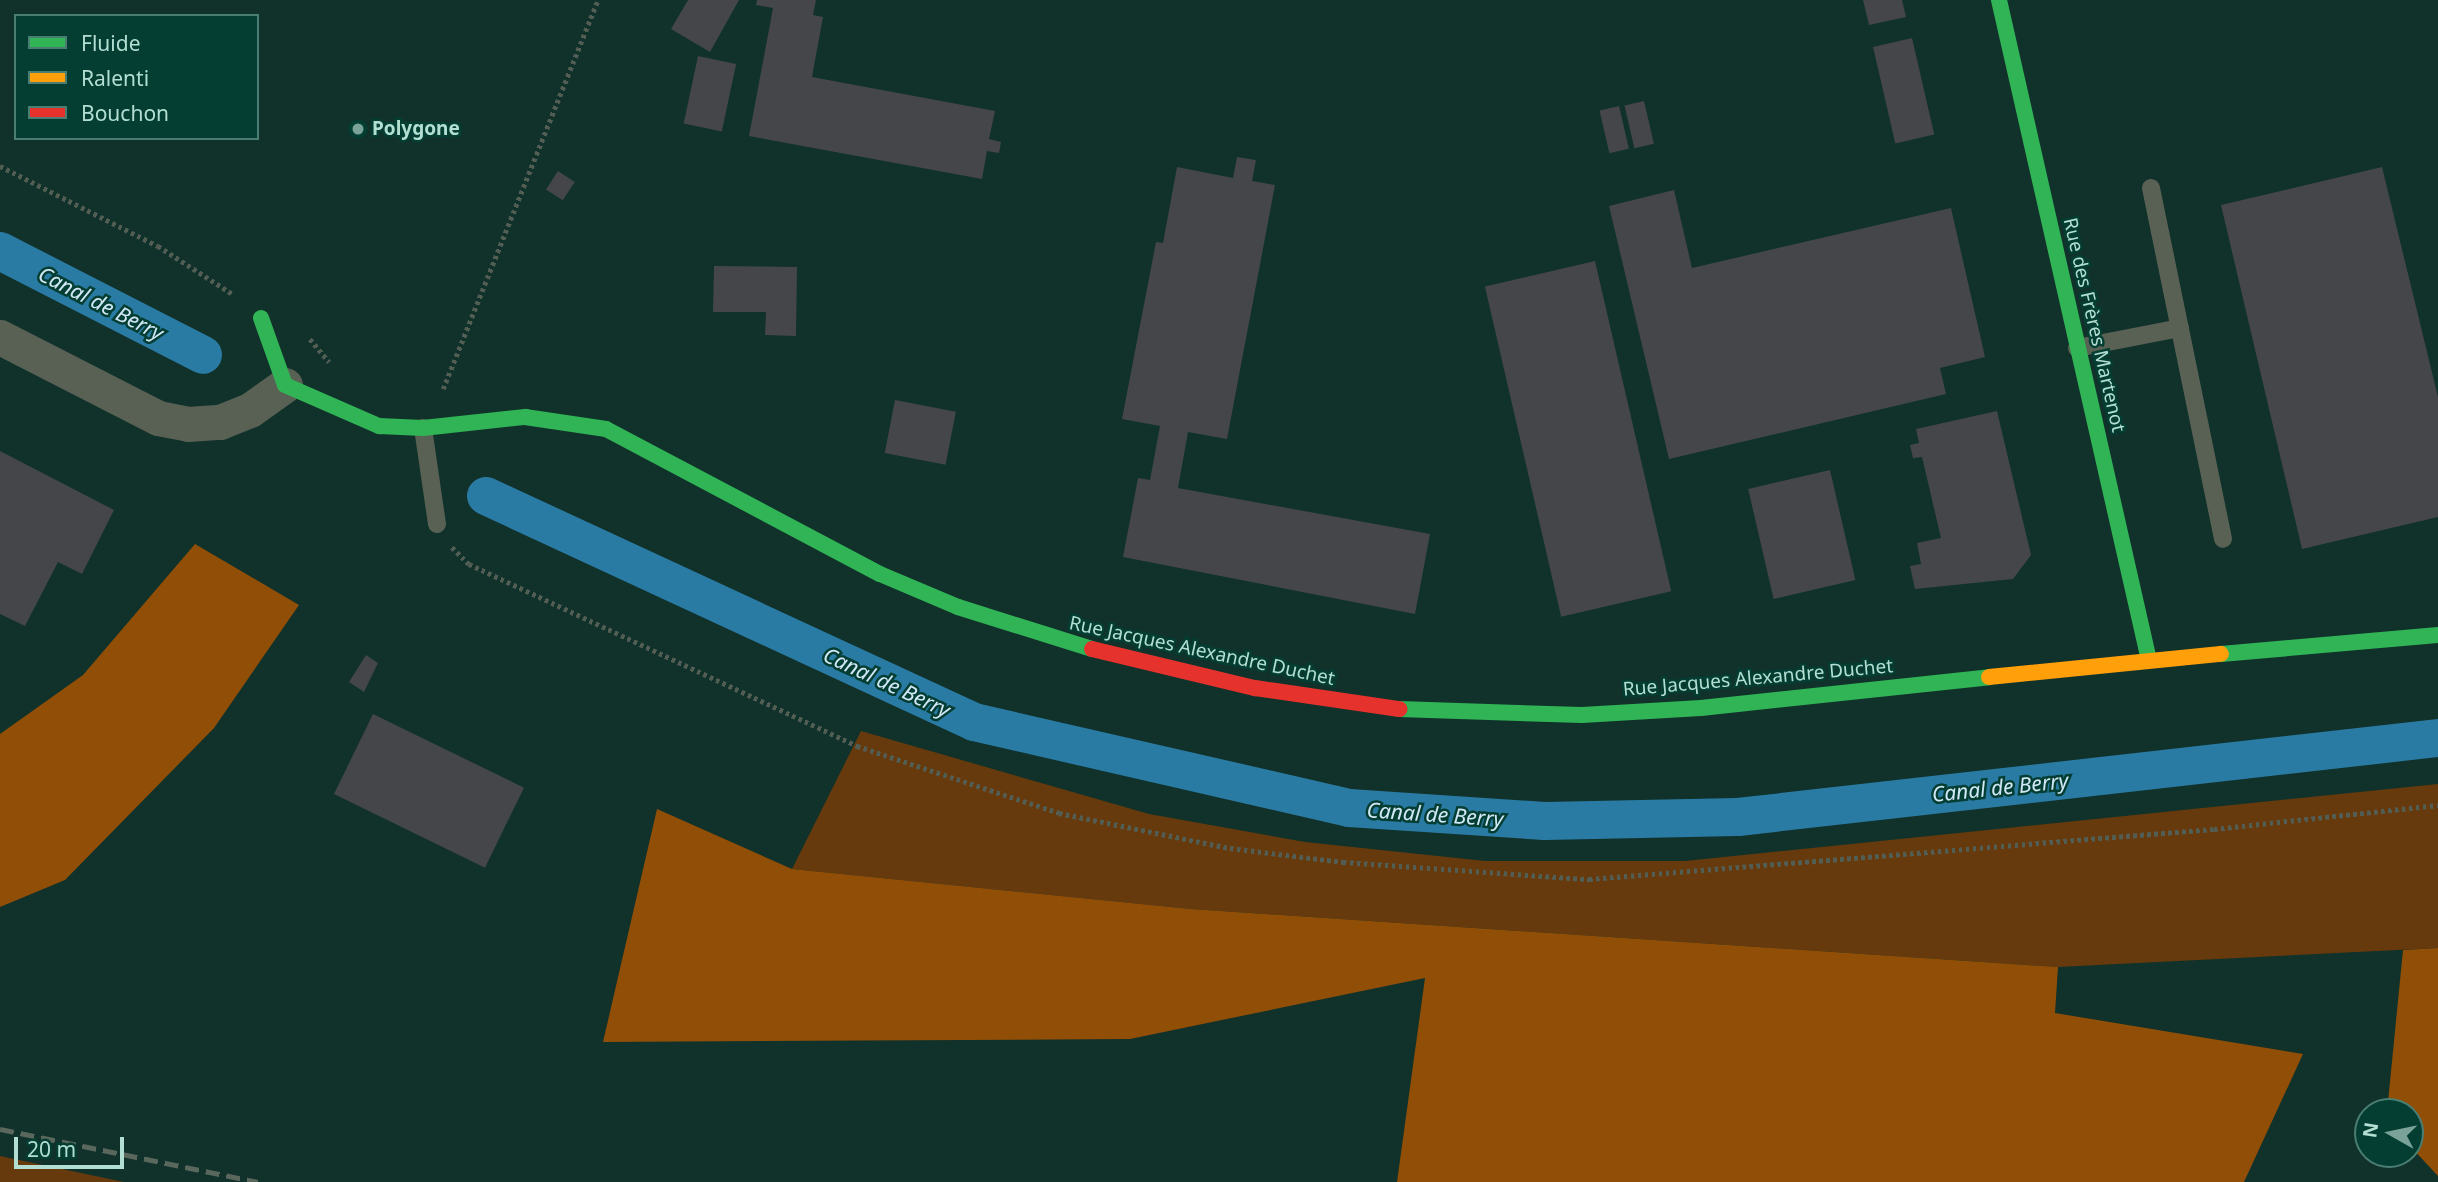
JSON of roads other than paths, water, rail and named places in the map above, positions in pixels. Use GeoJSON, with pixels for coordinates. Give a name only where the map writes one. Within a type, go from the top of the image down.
{"type":"FeatureCollection","features":[{"type":"Feature","properties":{"kind":"street","name":"Rue des Frères Martenot"},"geometry":{"type":"LineString","coordinates":[[1998,0],[2149,660]]}},
{"type":"Feature","properties":{"kind":"street"},"geometry":{"type":"LineString","coordinates":[[0,337],[158,418],[188,424],[220,422],[250,410],[285,385],[261,318]]}},
{"type":"Feature","properties":{"kind":"street","name":"Rue Jacques Alexandre Duchet"},"geometry":{"type":"LineString","coordinates":[[285,385],[379,426],[423,428],[525,417],[606,429],[880,574],[958,607],[1054,640],[1255,688],[1359,706],[1463,714],[1635,712],[2149,660],[2438,635]]}},
{"type":"Feature","properties":{"kind":"lane"},"geometry":{"type":"LineString","coordinates":[[2151,188],[2223,539]]}},
{"type":"Feature","properties":{"kind":"lane"},"geometry":{"type":"LineString","coordinates":[[2077,348],[2179,328]]}},
{"type":"Feature","properties":{"kind":"lane"},"geometry":{"type":"LineString","coordinates":[[423,428],[437,524]]}},
{"type":"Feature","properties":{"kind":"waterway","name":"Canal de Berry"},"geometry":{"type":"LineString","coordinates":[[0,251],[203,355]]}},
{"type":"Feature","properties":{"kind":"waterway","name":"Canal de Berry"},"geometry":{"type":"LineString","coordinates":[[486,496],[974,722],[1349,808],[1545,821],[1738,817],[2438,738]]}},
{"type":"Feature","properties":{"kind":"railway"},"geometry":{"type":"LineString","coordinates":[[0,1129],[258,1182]]}},
{"type":"Feature","properties":{"kind":"place","name":"Polygone"},"geometry":{"type":"Point","coordinates":[358,129]}}]}
